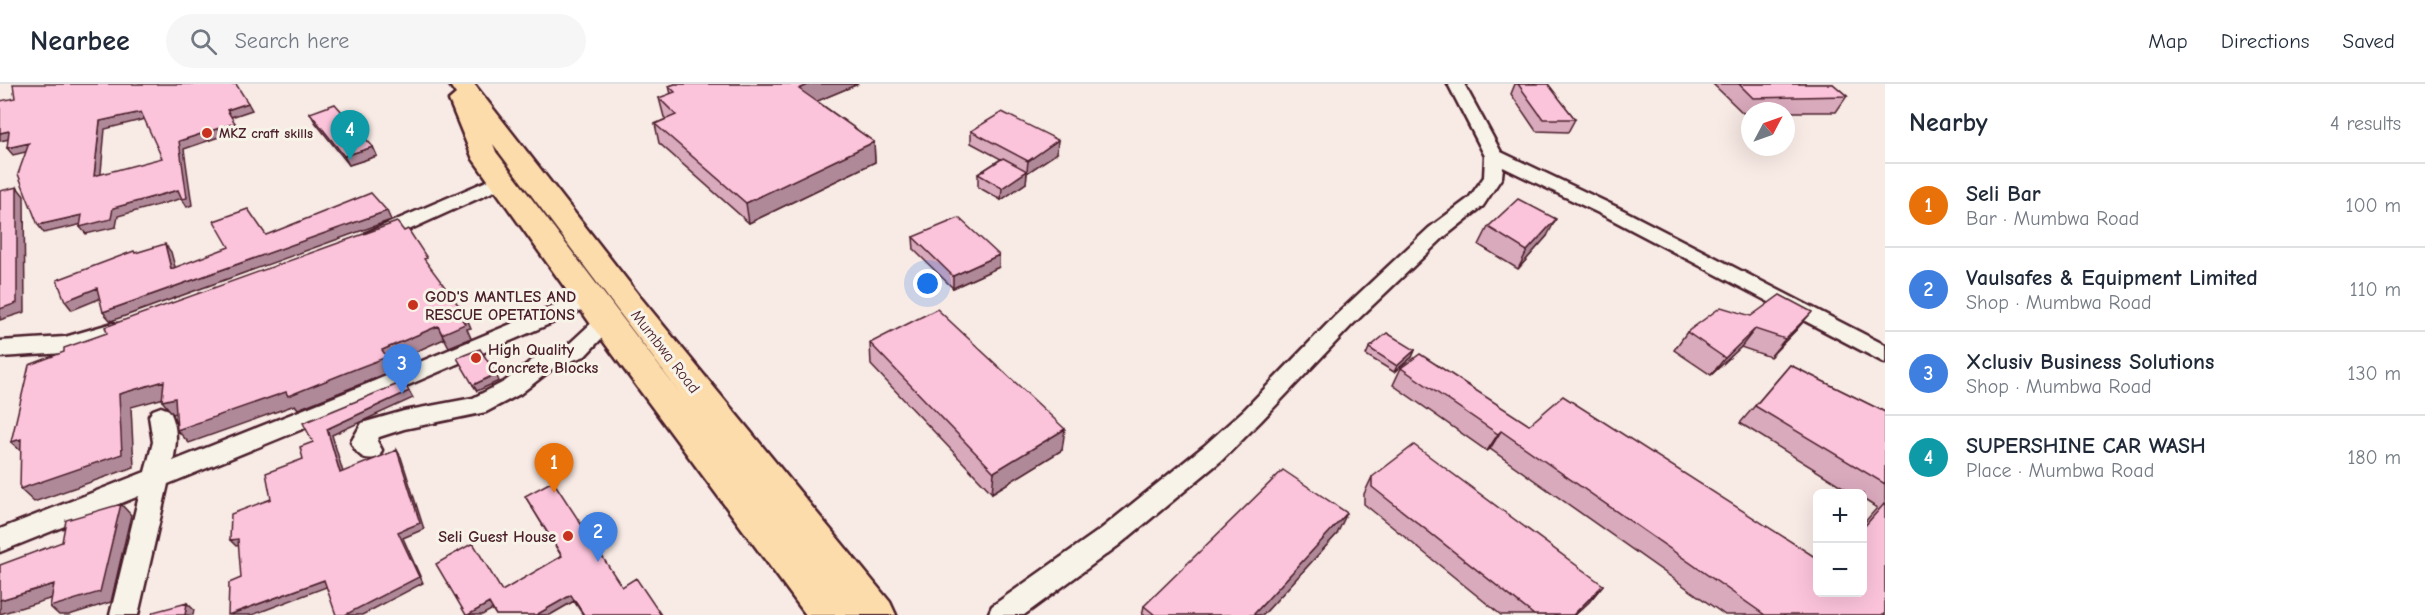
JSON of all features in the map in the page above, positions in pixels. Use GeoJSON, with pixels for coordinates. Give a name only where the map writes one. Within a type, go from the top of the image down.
{"type":"FeatureCollection","features":[{"type":"Feature","properties":{"kind":"main road","name":"Mumbwa Road"},"geometry":{"type":"LineString","coordinates":[[441,84],[458,90],[483,153],[598,310],[830,615]]}},
{"type":"Feature","properties":{"kind":"main road","name":"Mumbwa Road"},"geometry":{"type":"LineString","coordinates":[[462,84],[638,315],[875,615]]}},
{"type":"Feature","properties":{"kind":"street"},"geometry":{"type":"LineString","coordinates":[[1002,615],[1110,537],[1221,445],[1343,321],[1436,233],[1476,202],[1492,177],[1494,156],[1456,84]]}},
{"type":"Feature","properties":{"kind":"street"},"geometry":{"type":"LineString","coordinates":[[1494,156],[1616,214],[1885,355]]}},
{"type":"Feature","properties":{"kind":"street"},"geometry":{"type":"LineString","coordinates":[[356,244],[503,180]]}},
{"type":"Feature","properties":{"kind":"street"},"geometry":{"type":"LineString","coordinates":[[370,450],[363,442],[371,430],[404,420],[478,406],[512,388],[548,360],[577,350],[598,310]]}},
{"type":"Feature","properties":{"kind":"street"},"geometry":{"type":"LineString","coordinates":[[0,541],[365,394],[598,310]]}},
{"type":"Feature","properties":{"kind":"street"},"geometry":{"type":"LineString","coordinates":[[0,349],[65,345],[135,324]]}},
{"type":"Feature","properties":{"kind":"street"},"geometry":{"type":"LineString","coordinates":[[124,615],[165,442],[161,416]]}},
{"type":"Feature","properties":{"kind":"building"},"geometry":{"type":"Polygon","coordinates":[[[13,84],[236,84],[248,103],[227,110],[235,123],[179,141],[187,198],[182,199],[178,190],[113,208],[111,219],[80,227],[82,215],[38,225],[18,174],[29,143],[7,148],[9,131],[0,133],[0,101],[15,98],[13,84]],[[141,112],[100,121],[94,176],[162,158],[141,112]]]}},
{"type":"Feature","properties":{"kind":"building"},"geometry":{"type":"Polygon","coordinates":[[[675,84],[810,84],[799,89],[874,142],[746,203],[655,124],[676,115],[659,98],[675,92],[669,86],[675,84]]]}},
{"type":"Feature","properties":{"kind":"building"},"geometry":{"type":"Polygon","coordinates":[[[1518,84],[1548,84],[1575,119],[1543,119],[1518,84]]]}},
{"type":"Feature","properties":{"kind":"building"},"geometry":{"type":"Polygon","coordinates":[[[1739,84],[1833,84],[1847,96],[1753,98],[1739,84]]]}},
{"type":"Feature","properties":{"kind":"building"},"geometry":{"type":"Polygon","coordinates":[[[335,104],[373,147],[344,156],[310,113],[335,104]]]}},
{"type":"Feature","properties":{"kind":"building"},"geometry":{"type":"Polygon","coordinates":[[[1002,112],[1058,140],[1028,161],[971,131],[1002,112]]]}},
{"type":"Feature","properties":{"kind":"building"},"geometry":{"type":"Polygon","coordinates":[[[1003,158],[1027,171],[1002,188],[978,174],[1003,158]]]}},
{"type":"Feature","properties":{"kind":"building"},"geometry":{"type":"Polygon","coordinates":[[[17,187],[17,303],[0,309],[0,191],[17,187]]]}},
{"type":"Feature","properties":{"kind":"building"},"geometry":{"type":"Polygon","coordinates":[[[371,193],[387,211],[103,312],[97,288],[65,301],[57,280],[134,251],[135,253],[165,244],[171,269],[229,247],[214,221],[248,209],[266,235],[371,193]]]}},
{"type":"Feature","properties":{"kind":"building"},"geometry":{"type":"Polygon","coordinates":[[[1518,199],[1556,219],[1527,251],[1488,227],[1518,199]]]}},
{"type":"Feature","properties":{"kind":"building"},"geometry":{"type":"Polygon","coordinates":[[[959,218],[999,255],[953,276],[913,237],[959,218]]]}},
{"type":"Feature","properties":{"kind":"building"},"geometry":{"type":"Polygon","coordinates":[[[397,222],[404,231],[408,229],[427,258],[424,259],[465,314],[460,316],[465,324],[442,334],[438,326],[382,350],[387,357],[288,396],[286,392],[177,430],[175,398],[162,401],[164,381],[119,394],[122,454],[20,489],[21,439],[11,442],[29,365],[64,352],[64,348],[107,333],[105,327],[397,222]]]}},
{"type":"Feature","properties":{"kind":"building"},"geometry":{"type":"Polygon","coordinates":[[[1780,295],[1812,312],[1785,339],[1755,329],[1725,358],[1687,332],[1721,307],[1751,316],[1780,295]]]}},
{"type":"Feature","properties":{"kind":"building"},"geometry":{"type":"Polygon","coordinates":[[[937,309],[1065,429],[994,472],[870,343],[937,309]]]}},
{"type":"Feature","properties":{"kind":"building"},"geometry":{"type":"Polygon","coordinates":[[[1387,333],[1415,350],[1397,366],[1369,348],[1387,333]]]}},
{"type":"Feature","properties":{"kind":"building"},"geometry":{"type":"Polygon","coordinates":[[[480,349],[496,374],[473,385],[457,358],[480,349]]]}},
{"type":"Feature","properties":{"kind":"building"},"geometry":{"type":"Polygon","coordinates":[[[1420,354],[1529,425],[1563,396],[1813,556],[1813,597],[1867,597],[1867,523],[1885,503],[1885,615],[1765,615],[1501,431],[1498,434],[1401,368],[1420,354]]]}},
{"type":"Feature","properties":{"kind":"building"},"geometry":{"type":"Polygon","coordinates":[[[1790,365],[1885,412],[1885,484],[1755,406],[1790,365]]]}},
{"type":"Feature","properties":{"kind":"building"},"geometry":{"type":"Polygon","coordinates":[[[403,382],[409,391],[327,429],[340,473],[397,450],[420,523],[398,532],[419,577],[345,615],[336,615],[324,580],[228,615],[229,583],[241,578],[238,539],[230,540],[231,514],[271,499],[266,473],[303,459],[300,447],[313,442],[303,423],[403,382]]]}},
{"type":"Feature","properties":{"kind":"building"},"geometry":{"type":"Polygon","coordinates":[[[1414,445],[1603,585],[1573,615],[1534,615],[1372,487],[1372,477],[1414,445]]]}},
{"type":"Feature","properties":{"kind":"building"},"geometry":{"type":"Polygon","coordinates":[[[1283,470],[1347,513],[1253,615],[1155,615],[1144,606],[1283,470]]]}},
{"type":"Feature","properties":{"kind":"building"},"geometry":{"type":"Polygon","coordinates":[[[553,481],[622,587],[636,578],[661,615],[584,615],[571,595],[536,615],[496,615],[489,603],[466,615],[436,564],[473,543],[502,591],[562,556],[525,496],[553,481]]]}},
{"type":"Feature","properties":{"kind":"building"},"geometry":{"type":"Polygon","coordinates":[[[121,504],[100,592],[50,607],[54,584],[0,600],[0,565],[62,542],[66,520],[121,504]]]}},
{"type":"Feature","properties":{"kind":"building"},"geometry":{"type":"Polygon","coordinates":[[[187,603],[185,615],[152,615],[153,612],[187,603]]]}},
{"type":"Feature","properties":{"kind":"place","name":"MKZ craft skills"},"geometry":{"type":"Point","coordinates":[207,133]}},
{"type":"Feature","properties":{"kind":"place","name":"SUPERSHINE CAR WASH"},"geometry":{"type":"Point","coordinates":[350,160]}},
{"type":"Feature","properties":{"kind":"place","name":"GOD'S MANTLES AND RESCUE OPETATIONS"},"geometry":{"type":"Point","coordinates":[413,305]}},
{"type":"Feature","properties":{"kind":"place","name":"High Quality Concrete Blocks"},"geometry":{"type":"Point","coordinates":[476,358]}},
{"type":"Feature","properties":{"kind":"place","name":"Xclusiv Business Solutions"},"geometry":{"type":"Point","coordinates":[402,394]}},
{"type":"Feature","properties":{"kind":"place","name":"Seli Bar"},"geometry":{"type":"Point","coordinates":[554,493]}},
{"type":"Feature","properties":{"kind":"place","name":"Seli Guest House"},"geometry":{"type":"Point","coordinates":[568,536]}},
{"type":"Feature","properties":{"kind":"place","name":"Vaulsafes & Equipment Limited"},"geometry":{"type":"Point","coordinates":[598,562]}}]}
